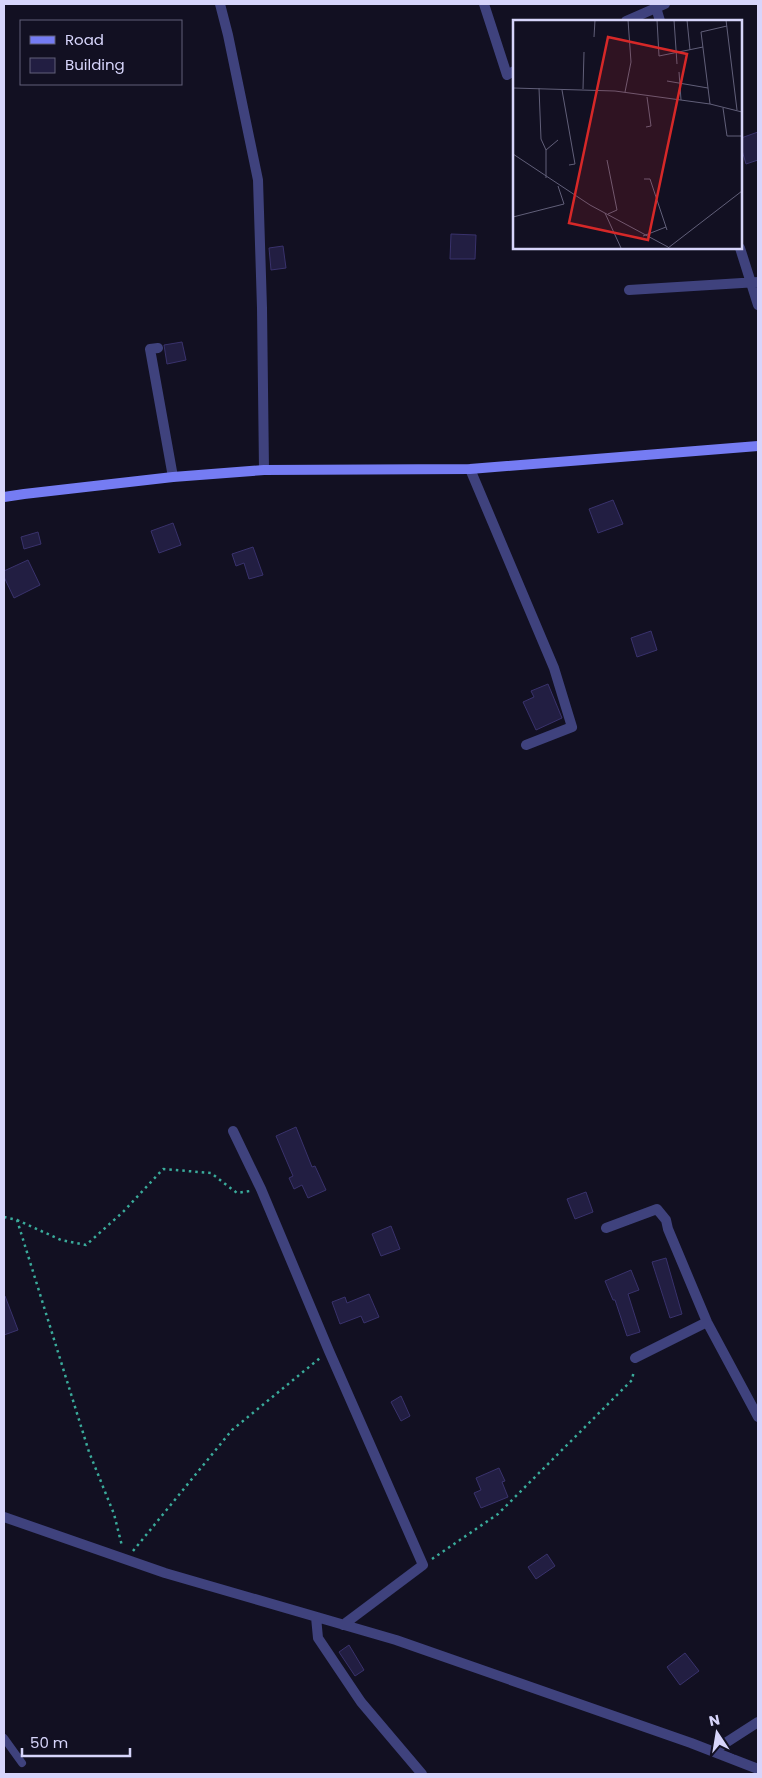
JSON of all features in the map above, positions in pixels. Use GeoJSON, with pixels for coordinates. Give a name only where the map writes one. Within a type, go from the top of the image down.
{"type":"FeatureCollection","features":[{"type":"Feature","properties":{"kind":"main road"},"geometry":{"type":"LineString","coordinates":[[4,497],[174,477],[264,470],[470,469],[758,446]]}},
{"type":"Feature","properties":{"kind":"street"},"geometry":{"type":"LineString","coordinates":[[220,4],[258,180],[264,470]]}},
{"type":"Feature","properties":{"kind":"street"},"geometry":{"type":"LineString","coordinates":[[484,4],[508,75],[513,72]]}},
{"type":"Feature","properties":{"kind":"street"},"geometry":{"type":"LineString","coordinates":[[628,20],[659,5],[660,20]]}},
{"type":"Feature","properties":{"kind":"street"},"geometry":{"type":"LineString","coordinates":[[740,249],[755,282],[758,305]]}},
{"type":"Feature","properties":{"kind":"street"},"geometry":{"type":"LineString","coordinates":[[629,290],[755,282]]}},
{"type":"Feature","properties":{"kind":"street"},"geometry":{"type":"LineString","coordinates":[[158,348],[150,349],[174,477]]}},
{"type":"Feature","properties":{"kind":"street"},"geometry":{"type":"LineString","coordinates":[[470,469],[554,668],[572,727],[526,745]]}},
{"type":"Feature","properties":{"kind":"street"},"geometry":{"type":"LineString","coordinates":[[233,1131],[261,1189],[329,1351],[423,1565],[343,1625]]}},
{"type":"Feature","properties":{"kind":"street"},"geometry":{"type":"LineString","coordinates":[[606,1228],[657,1209],[666,1220],[668,1229],[707,1322],[758,1417]]}},
{"type":"Feature","properties":{"kind":"street"},"geometry":{"type":"LineString","coordinates":[[635,1358],[707,1322]]}},
{"type":"Feature","properties":{"kind":"street"},"geometry":{"type":"LineString","coordinates":[[4,1517],[165,1573],[396,1640],[713,1751],[758,1769]]}},
{"type":"Feature","properties":{"kind":"street"},"geometry":{"type":"LineString","coordinates":[[316,1617],[318,1638],[361,1702],[422,1774]]}},
{"type":"Feature","properties":{"kind":"street"},"geometry":{"type":"LineString","coordinates":[[713,1751],[758,1722]]}},
{"type":"Feature","properties":{"kind":"lane"},"geometry":{"type":"LineString","coordinates":[[4,1738],[22,1763]]}},
{"type":"Feature","properties":{"kind":"path"},"geometry":{"type":"LineString","coordinates":[[4,1217],[18,1220],[61,1240],[86,1245],[123,1212],[163,1169],[211,1172],[238,1193],[261,1189]]}},
{"type":"Feature","properties":{"kind":"path"},"geometry":{"type":"LineString","coordinates":[[18,1220],[89,1452],[114,1514],[126,1560]]}},
{"type":"Feature","properties":{"kind":"path"},"geometry":{"type":"LineString","coordinates":[[126,1560],[232,1430],[329,1351]]}},
{"type":"Feature","properties":{"kind":"path"},"geometry":{"type":"LineString","coordinates":[[419,1568],[498,1514],[632,1380],[635,1358]]}},
{"type":"Feature","properties":{"kind":"building"},"geometry":{"type":"Polygon","coordinates":[[[758,132],[758,160],[746,164],[742,150],[742,138],[758,132]]]}},
{"type":"Feature","properties":{"kind":"building"},"geometry":{"type":"Polygon","coordinates":[[[451,234],[476,235],[475,259],[450,259],[451,234]]]}},
{"type":"Feature","properties":{"kind":"building"},"geometry":{"type":"Polygon","coordinates":[[[283,246],[286,268],[271,270],[269,248],[283,246]]]}},
{"type":"Feature","properties":{"kind":"building"},"geometry":{"type":"Polygon","coordinates":[[[182,342],[186,360],[167,364],[164,345],[182,342]]]}},
{"type":"Feature","properties":{"kind":"building"},"geometry":{"type":"Polygon","coordinates":[[[613,500],[623,524],[598,533],[589,509],[613,500]]]}},
{"type":"Feature","properties":{"kind":"building"},"geometry":{"type":"Polygon","coordinates":[[[173,523],[181,545],[159,553],[151,531],[173,523]]]}},
{"type":"Feature","properties":{"kind":"building"},"geometry":{"type":"Polygon","coordinates":[[[38,532],[41,544],[24,549],[21,537],[38,532]]]}},
{"type":"Feature","properties":{"kind":"building"},"geometry":{"type":"Polygon","coordinates":[[[253,547],[263,575],[249,579],[244,563],[236,566],[232,554],[253,547]]]}},
{"type":"Feature","properties":{"kind":"building"},"geometry":{"type":"Polygon","coordinates":[[[28,560],[40,585],[14,598],[4,577],[4,571],[28,560]]]}},
{"type":"Feature","properties":{"kind":"building"},"geometry":{"type":"Polygon","coordinates":[[[651,631],[657,650],[637,657],[631,638],[651,631]]]}},
{"type":"Feature","properties":{"kind":"building"},"geometry":{"type":"Polygon","coordinates":[[[548,684],[562,718],[536,730],[523,702],[534,697],[531,691],[548,684]]]}},
{"type":"Feature","properties":{"kind":"building"},"geometry":{"type":"Polygon","coordinates":[[[296,1127],[312,1167],[315,1166],[326,1190],[308,1198],[302,1185],[294,1189],[289,1178],[293,1176],[276,1136],[296,1127]]]}},
{"type":"Feature","properties":{"kind":"building"},"geometry":{"type":"Polygon","coordinates":[[[586,1192],[593,1212],[575,1219],[567,1199],[586,1192]]]}},
{"type":"Feature","properties":{"kind":"building"},"geometry":{"type":"Polygon","coordinates":[[[391,1226],[400,1249],[381,1256],[372,1234],[391,1226]]]}},
{"type":"Feature","properties":{"kind":"building"},"geometry":{"type":"Polygon","coordinates":[[[666,1258],[682,1314],[670,1318],[652,1262],[666,1258]]]}},
{"type":"Feature","properties":{"kind":"building"},"geometry":{"type":"Polygon","coordinates":[[[631,1270],[639,1290],[628,1294],[640,1332],[627,1336],[615,1300],[613,1300],[605,1281],[631,1270]]]}},
{"type":"Feature","properties":{"kind":"building"},"geometry":{"type":"Polygon","coordinates":[[[369,1294],[379,1317],[364,1323],[361,1316],[340,1324],[332,1302],[345,1297],[347,1303],[369,1294]]]}},
{"type":"Feature","properties":{"kind":"building"},"geometry":{"type":"Polygon","coordinates":[[[4,1297],[18,1330],[4,1335],[4,1297]]]}},
{"type":"Feature","properties":{"kind":"building"},"geometry":{"type":"Polygon","coordinates":[[[401,1396],[410,1416],[401,1421],[391,1402],[401,1396]]]}},
{"type":"Feature","properties":{"kind":"building"},"geometry":{"type":"Polygon","coordinates":[[[499,1468],[505,1481],[502,1482],[508,1497],[481,1508],[474,1493],[481,1490],[476,1478],[499,1468]]]}},
{"type":"Feature","properties":{"kind":"building"},"geometry":{"type":"Polygon","coordinates":[[[547,1554],[555,1566],[536,1579],[528,1567],[547,1554]]]}},
{"type":"Feature","properties":{"kind":"building"},"geometry":{"type":"Polygon","coordinates":[[[349,1645],[364,1670],[355,1676],[339,1652],[349,1645]]]}},
{"type":"Feature","properties":{"kind":"building"},"geometry":{"type":"Polygon","coordinates":[[[685,1653],[699,1671],[680,1685],[667,1667],[685,1653]]]}}]}
